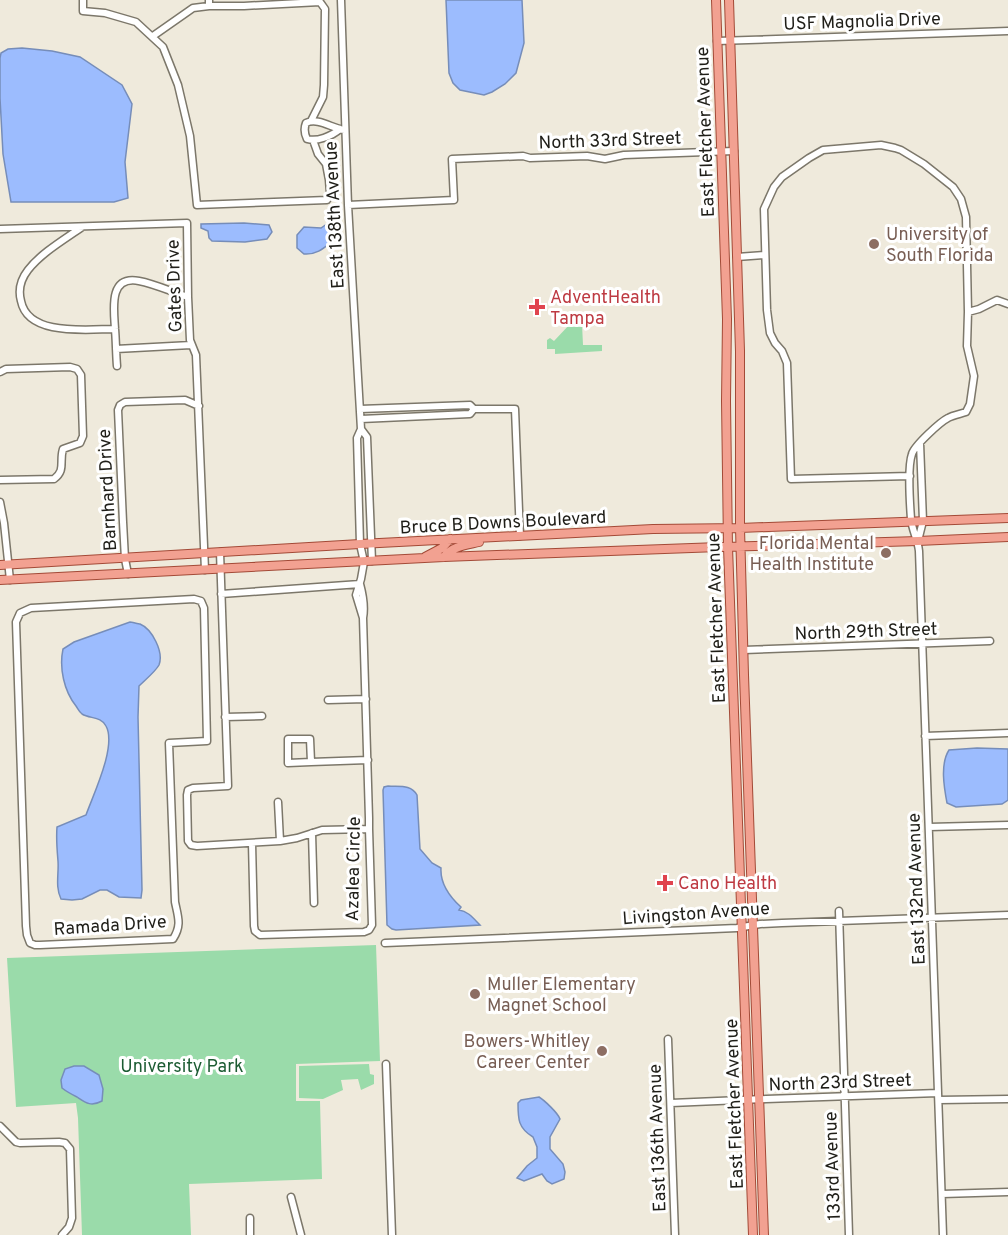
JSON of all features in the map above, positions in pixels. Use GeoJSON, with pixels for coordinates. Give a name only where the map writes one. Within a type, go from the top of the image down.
{"type":"FeatureCollection","features":[{"type":"Feature","properties":{"kind":"main road","name":"East Fletcher Avenue"},"geometry":{"type":"LineString","coordinates":[[716,0],[727,319],[728,547],[753,1235]]}},
{"type":"Feature","properties":{"kind":"main road","name":"East Fletcher Avenue"},"geometry":{"type":"LineString","coordinates":[[729,0],[740,351],[740,528],[764,1235]]}},
{"type":"Feature","properties":{"kind":"main road","name":"Bruce B Downs Boulevard"},"geometry":{"type":"LineString","coordinates":[[4,565],[648,529],[740,528],[1008,518]]}},
{"type":"Feature","properties":{"kind":"main road"},"geometry":{"type":"LineString","coordinates":[[444,557],[449,550],[456,547],[501,537]]}},
{"type":"Feature","properties":{"kind":"main road","name":"Bruce B Downs Boulevard"},"geometry":{"type":"LineString","coordinates":[[0,580],[444,557],[1008,537]]}},
{"type":"Feature","properties":{"kind":"main road"},"geometry":{"type":"LineString","coordinates":[[421,559],[442,548],[450,539]]}},
{"type":"Feature","properties":{"kind":"main road"},"geometry":{"type":"LineString","coordinates":[[734,691],[741,713],[741,738],[747,756]]}},
{"type":"Feature","properties":{"kind":"street"},"geometry":{"type":"LineString","coordinates":[[83,0],[83,11],[105,13],[136,22],[163,47],[180,94],[190,136],[197,205],[327,200],[330,193],[326,164],[318,154],[313,140]]}},
{"type":"Feature","properties":{"kind":"street","name":"East 138th Avenue"},"geometry":{"type":"LineString","coordinates":[[341,0],[343,130],[361,419],[361,429],[357,438],[360,544],[368,562]]}},
{"type":"Feature","properties":{"kind":"street"},"geometry":{"type":"LineString","coordinates":[[153,36],[193,8],[209,3],[244,6],[320,2],[325,9],[324,85],[321,102],[311,121]]}},
{"type":"Feature","properties":{"kind":"street","name":"USF Magnolia Drive"},"geometry":{"type":"LineString","coordinates":[[717,41],[1008,31]]}},
{"type":"Feature","properties":{"kind":"street"},"geometry":{"type":"LineString","coordinates":[[311,121],[333,125],[343,130],[313,140],[307,139],[304,135],[306,123],[311,121]]}},
{"type":"Feature","properties":{"kind":"street"},"geometry":{"type":"LineString","coordinates":[[910,476],[791,479],[788,370],[782,351],[770,333],[767,310],[765,209],[774,186],[782,177],[823,150],[881,146],[901,150],[953,187],[961,199],[966,217],[967,346],[974,376],[970,404],[966,412],[940,422],[913,450],[910,476],[911,522],[918,541]]}},
{"type":"Feature","properties":{"kind":"street","name":"North 33rd Street"},"geometry":{"type":"LineString","coordinates":[[348,205],[454,200],[452,159],[587,156],[605,159],[624,155],[734,151]]}},
{"type":"Feature","properties":{"kind":"street","name":"Gates Drive"},"geometry":{"type":"LineString","coordinates":[[0,229],[187,223],[188,297],[191,345],[196,355],[205,570]]}},
{"type":"Feature","properties":{"kind":"street"},"geometry":{"type":"LineString","coordinates":[[83,226],[36,261],[26,272],[19,294],[21,305],[32,320],[60,329],[115,329]]}},
{"type":"Feature","properties":{"kind":"street"},"geometry":{"type":"LineString","coordinates":[[737,257],[765,255]]}},
{"type":"Feature","properties":{"kind":"street"},"geometry":{"type":"LineString","coordinates":[[117,366],[113,299],[122,284],[138,280],[188,297]]}},
{"type":"Feature","properties":{"kind":"street"},"geometry":{"type":"LineString","coordinates":[[968,312],[997,300],[1008,304]]}},
{"type":"Feature","properties":{"kind":"street"},"geometry":{"type":"LineString","coordinates":[[116,349],[191,345]]}},
{"type":"Feature","properties":{"kind":"street"},"geometry":{"type":"LineString","coordinates":[[0,372],[6,369],[70,367],[76,369],[81,375],[83,436],[80,442],[63,449],[60,474],[54,479],[0,480]]}},
{"type":"Feature","properties":{"kind":"street","name":"Barnhard Drive"},"geometry":{"type":"LineString","coordinates":[[128,574],[125,559],[118,410],[120,405],[125,402],[185,400],[199,406]]}},
{"type":"Feature","properties":{"kind":"street"},"geometry":{"type":"LineString","coordinates":[[360,409],[470,405],[474,409],[516,409],[520,536]]}},
{"type":"Feature","properties":{"kind":"street"},"geometry":{"type":"LineString","coordinates":[[361,419],[470,414],[474,409]]}},
{"type":"Feature","properties":{"kind":"street","name":"East 138th Avenue"},"geometry":{"type":"LineString","coordinates":[[361,429],[367,437],[372,543],[368,562]]}},
{"type":"Feature","properties":{"kind":"street"},"geometry":{"type":"LineString","coordinates":[[918,541],[923,521],[920,443]]}},
{"type":"Feature","properties":{"kind":"street"},"geometry":{"type":"LineString","coordinates":[[0,502],[4,523],[4,565],[10,580]]}},
{"type":"Feature","properties":{"kind":"street","name":"East 132nd Avenue"},"geometry":{"type":"LineString","coordinates":[[918,541],[943,1235]]}},
{"type":"Feature","properties":{"kind":"street"},"geometry":{"type":"LineString","coordinates":[[220,552],[228,786],[188,790],[190,845],[280,841],[322,830],[369,829]]}},
{"type":"Feature","properties":{"kind":"street","name":"Azalea Circle"},"geometry":{"type":"LineString","coordinates":[[363,618],[356,595],[368,562]]}},
{"type":"Feature","properties":{"kind":"street"},"geometry":{"type":"LineString","coordinates":[[221,594],[360,584]]}},
{"type":"Feature","properties":{"kind":"street","name":"Azalea Circle"},"geometry":{"type":"LineString","coordinates":[[252,843],[254,926],[255,931],[260,935],[369,930],[372,925],[368,760],[363,594],[360,584]]}},
{"type":"Feature","properties":{"kind":"street"},"geometry":{"type":"LineString","coordinates":[[344,586],[356,595]]}},
{"type":"Feature","properties":{"kind":"street","name":"Ramada Drive"},"geometry":{"type":"LineString","coordinates":[[194,598],[201,601],[204,608],[207,741],[169,743],[175,902],[179,923],[177,932],[173,939],[35,945],[30,943],[26,926],[16,622],[20,613],[31,608],[122,602],[194,598]]}},
{"type":"Feature","properties":{"kind":"street","name":"North 29th Street"},"geometry":{"type":"LineString","coordinates":[[744,651],[990,641]]}},
{"type":"Feature","properties":{"kind":"street"},"geometry":{"type":"LineString","coordinates":[[328,700],[366,699]]}},
{"type":"Feature","properties":{"kind":"street"},"geometry":{"type":"LineString","coordinates":[[225,717],[262,716]]}},
{"type":"Feature","properties":{"kind":"street"},"geometry":{"type":"LineString","coordinates":[[925,736],[1008,733]]}},
{"type":"Feature","properties":{"kind":"street"},"geometry":{"type":"LineString","coordinates":[[311,762],[310,739],[288,739],[288,763],[368,760]]}},
{"type":"Feature","properties":{"kind":"street"},"geometry":{"type":"LineString","coordinates":[[278,802],[280,841]]}},
{"type":"Feature","properties":{"kind":"street"},"geometry":{"type":"LineString","coordinates":[[929,827],[1008,825]]}},
{"type":"Feature","properties":{"kind":"street"},"geometry":{"type":"LineString","coordinates":[[312,833],[314,903]]}},
{"type":"Feature","properties":{"kind":"street","name":"133rd Avenue"},"geometry":{"type":"LineString","coordinates":[[839,911],[849,1235]]}},
{"type":"Feature","properties":{"kind":"street","name":"Livingston Avenue"},"geometry":{"type":"LineString","coordinates":[[385,943],[737,928],[783,923],[1008,915]]}},
{"type":"Feature","properties":{"kind":"street","name":"East 136th Avenue"},"geometry":{"type":"LineString","coordinates":[[668,1039],[675,1235]]}},
{"type":"Feature","properties":{"kind":"street"},"geometry":{"type":"LineString","coordinates":[[386,1064],[392,1235]]}},
{"type":"Feature","properties":{"kind":"street","name":"North 23rd Street"},"geometry":{"type":"LineString","coordinates":[[671,1103],[845,1097],[1008,1099]]}},
{"type":"Feature","properties":{"kind":"street"},"geometry":{"type":"LineString","coordinates":[[0,1126],[16,1142],[59,1142],[65,1143],[70,1149],[72,1218],[69,1227],[62,1235]]}},
{"type":"Feature","properties":{"kind":"street"},"geometry":{"type":"LineString","coordinates":[[942,1194],[1008,1192]]}},
{"type":"Feature","properties":{"kind":"street"},"geometry":{"type":"LineString","coordinates":[[291,1197],[301,1235]]}},
{"type":"Feature","properties":{"kind":"street"},"geometry":{"type":"LineString","coordinates":[[250,1218],[250,1235]]}},
{"type":"Feature","properties":{"kind":"green space"},"geometry":{"type":"Polygon","coordinates":[[[570,324],[582,324],[583,345],[602,345],[602,351],[555,354],[555,349],[547,349],[547,340],[550,338],[554,341],[570,324]]]}},
{"type":"Feature","properties":{"kind":"green space","name":"University Park"},"geometry":{"type":"Polygon","coordinates":[[[376,945],[380,1061],[296,1064],[296,1101],[320,1101],[322,1179],[189,1184],[191,1235],[82,1235],[76,1103],[16,1107],[7,958],[376,945]]]}},
{"type":"Feature","properties":{"kind":"green space"},"geometry":{"type":"Polygon","coordinates":[[[369,1064],[370,1074],[374,1075],[374,1084],[361,1090],[358,1079],[341,1080],[343,1090],[323,1099],[299,1098],[299,1066],[369,1064]]]}},
{"type":"Feature","properties":{"kind":"water"},"geometry":{"type":"Polygon","coordinates":[[[446,0],[522,0],[524,43],[516,73],[492,92],[484,95],[460,90],[453,83],[449,73],[446,0]]]}},
{"type":"Feature","properties":{"kind":"water"},"geometry":{"type":"Polygon","coordinates":[[[22,48],[80,57],[122,85],[132,104],[125,162],[128,198],[114,202],[11,202],[3,154],[0,58],[1,53],[8,49],[22,48]]]}},
{"type":"Feature","properties":{"kind":"water"},"geometry":{"type":"Polygon","coordinates":[[[333,223],[334,240],[324,248],[317,252],[304,254],[297,248],[297,235],[304,227],[321,228],[333,223]]]}},
{"type":"Feature","properties":{"kind":"water"},"geometry":{"type":"Polygon","coordinates":[[[201,224],[269,225],[272,232],[267,239],[245,242],[212,241],[208,231],[201,228],[201,224]]]}},
{"type":"Feature","properties":{"kind":"water"},"geometry":{"type":"Polygon","coordinates":[[[130,622],[140,624],[149,631],[160,654],[159,665],[139,686],[141,898],[119,897],[107,890],[100,890],[82,899],[61,899],[58,885],[57,827],[86,815],[103,771],[109,746],[109,735],[104,723],[81,713],[68,693],[62,671],[63,649],[74,642],[130,622]]]}},
{"type":"Feature","properties":{"kind":"water"},"geometry":{"type":"Polygon","coordinates":[[[1008,749],[1008,800],[1002,804],[956,807],[947,803],[944,762],[949,750],[1008,749]]]}},
{"type":"Feature","properties":{"kind":"water"},"geometry":{"type":"Polygon","coordinates":[[[388,786],[408,788],[417,795],[420,849],[432,863],[441,868],[444,885],[461,907],[459,910],[468,914],[480,925],[396,930],[387,925],[383,790],[388,786]]]}},
{"type":"Feature","properties":{"kind":"water"},"geometry":{"type":"Polygon","coordinates":[[[84,1066],[99,1075],[103,1089],[102,1101],[89,1104],[62,1088],[61,1080],[65,1069],[84,1066]]]}},
{"type":"Feature","properties":{"kind":"water"},"geometry":{"type":"Polygon","coordinates":[[[539,1097],[554,1110],[560,1119],[550,1137],[550,1149],[563,1164],[565,1172],[564,1179],[552,1184],[542,1174],[524,1181],[517,1178],[537,1158],[537,1147],[533,1137],[524,1130],[520,1123],[518,1103],[521,1100],[539,1097]]]}},
{"type":"Feature","properties":{"kind":"place","name":"University of South Florida"},"geometry":{"type":"Point","coordinates":[874,244]}},
{"type":"Feature","properties":{"kind":"place","name":"AdventHealth Tampa"},"geometry":{"type":"Point","coordinates":[537,307]}},
{"type":"Feature","properties":{"kind":"place","name":"Florida Mental Health Institute"},"geometry":{"type":"Point","coordinates":[886,553]}},
{"type":"Feature","properties":{"kind":"place","name":"Cano Health"},"geometry":{"type":"Point","coordinates":[665,883]}},
{"type":"Feature","properties":{"kind":"place","name":"Muller Elementary Magnet School"},"geometry":{"type":"Point","coordinates":[475,994]}},
{"type":"Feature","properties":{"kind":"place","name":"Bowers-Whitley Career Center"},"geometry":{"type":"Point","coordinates":[602,1051]}}]}
